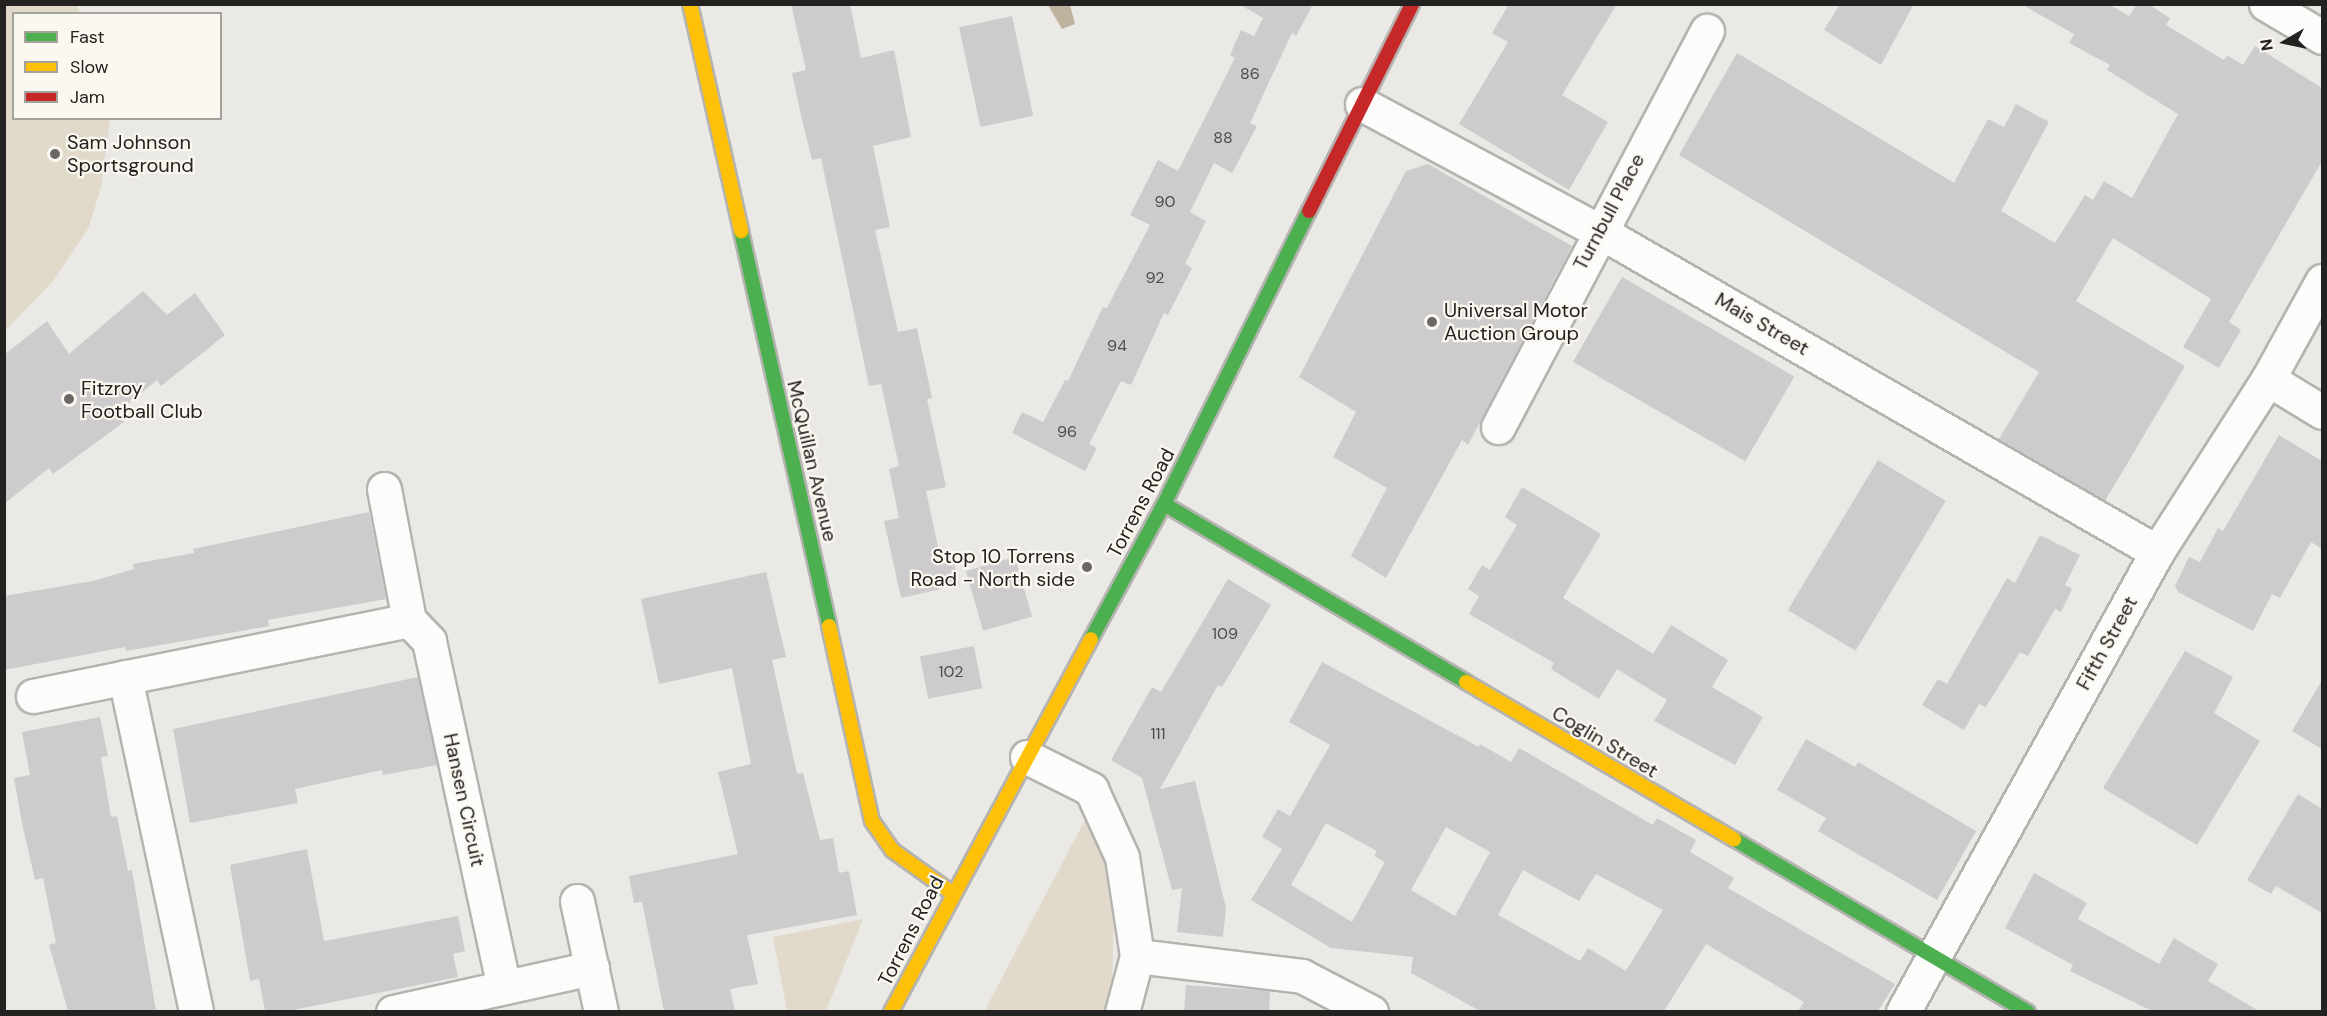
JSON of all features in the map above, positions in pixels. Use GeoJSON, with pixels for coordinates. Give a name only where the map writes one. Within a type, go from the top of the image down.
{"type":"FeatureCollection","features":[{"type":"Feature","properties":{"kind":"street","name":"McQuillan Avenue"},"geometry":{"type":"LineString","coordinates":[[690,4],[872,820],[892,850],[952,892]]}},
{"type":"Feature","properties":{"kind":"street","name":"Torrens Road"},"geometry":{"type":"LineString","coordinates":[[891,1011],[952,892],[1164,504],[1412,4]]}},
{"type":"Feature","properties":{"kind":"street"},"geometry":{"type":"LineString","coordinates":[[2266,4],[2322,37]]}},
{"type":"Feature","properties":{"kind":"street","name":"Turnbull Place"},"geometry":{"type":"LineString","coordinates":[[1498,427],[1599,231],[1707,31]]}},
{"type":"Feature","properties":{"kind":"street","name":"Mais Street"},"geometry":{"type":"LineString","coordinates":[[1362,104],[1599,231],[2157,552]]}},
{"type":"Feature","properties":{"kind":"street","name":"Fifth Street"},"geometry":{"type":"LineString","coordinates":[[1903,1011],[2157,552],[2268,380],[2322,281]]}},
{"type":"Feature","properties":{"kind":"street"},"geometry":{"type":"LineString","coordinates":[[2268,380],[2322,412]]}},
{"type":"Feature","properties":{"kind":"street"},"geometry":{"type":"LineString","coordinates":[[33,696],[409,620],[384,489]]}},
{"type":"Feature","properties":{"kind":"street","name":"Coglin Street"},"geometry":{"type":"LineString","coordinates":[[1164,504],[1934,958],[2028,1011]]}},
{"type":"Feature","properties":{"kind":"street","name":"Hansen Circuit"},"geometry":{"type":"LineString","coordinates":[[409,620],[429,641],[504,987]]}},
{"type":"Feature","properties":{"kind":"street"},"geometry":{"type":"LineString","coordinates":[[124,677],[196,1011]]}},
{"type":"Feature","properties":{"kind":"street"},"geometry":{"type":"LineString","coordinates":[[1027,756],[1091,789],[1122,857],[1137,956],[1122,1011]]}},
{"type":"Feature","properties":{"kind":"street"},"geometry":{"type":"LineString","coordinates":[[577,901],[601,1011]]}},
{"type":"Feature","properties":{"kind":"street"},"geometry":{"type":"LineString","coordinates":[[1137,956],[1302,976],[1371,1011]]}},
{"type":"Feature","properties":{"kind":"street"},"geometry":{"type":"LineString","coordinates":[[393,1011],[592,968]]}},
{"type":"Feature","properties":{"kind":"shaded area","name":"Sam Johnson Sportsground"},"geometry":{"type":"Polygon","coordinates":[[[5,4],[77,5],[80,12],[12,12],[12,120],[110,120],[101,188],[88,229],[54,280],[5,331],[5,4]]]}},
{"type":"Feature","properties":{"kind":"shaded area"},"geometry":{"type":"Polygon","coordinates":[[[1048,5],[1070,5],[1075,24],[1062,29],[1048,5]]]}},
{"type":"Feature","properties":{"kind":"shaded area"},"geometry":{"type":"Polygon","coordinates":[[[1087,816],[1099,838],[1114,906],[1112,996],[1108,1011],[984,1012],[1087,816]]]}},
{"type":"Feature","properties":{"kind":"shaded area"},"geometry":{"type":"Polygon","coordinates":[[[863,919],[826,1011],[787,1011],[773,937],[863,919]]]}},
{"type":"Feature","properties":{"kind":"building"},"geometry":{"type":"Polygon","coordinates":[[[791,4],[850,4],[861,58],[894,50],[911,137],[873,146],[890,227],[875,230],[898,332],[917,328],[932,398],[927,399],[946,487],[926,491],[941,560],[953,557],[959,585],[901,598],[884,521],[899,518],[889,469],[899,466],[881,384],[869,386],[821,158],[812,160],[800,111],[792,73],[806,70],[791,4]]]}},
{"type":"Feature","properties":{"kind":"building"},"geometry":{"type":"Polygon","coordinates":[[[1239,4],[1313,4],[1296,36],[1292,33],[1250,123],[1257,126],[1232,173],[1214,163],[1190,212],[1206,221],[1185,264],[1192,268],[1168,315],[1164,313],[1131,385],[1121,381],[1089,444],[1097,448],[1085,471],[1012,433],[1022,412],[1043,422],[1065,380],[1068,381],[1103,307],[1107,308],[1150,225],[1130,215],[1158,160],[1178,171],[1235,58],[1230,55],[1241,30],[1254,36],[1263,18],[1239,4]]]}},
{"type":"Feature","properties":{"kind":"building"},"geometry":{"type":"Polygon","coordinates":[[[1509,4],[1617,4],[1562,95],[1608,122],[1569,190],[1459,124],[1508,42],[1492,33],[1509,4]]]}},
{"type":"Feature","properties":{"kind":"building"},"geometry":{"type":"Polygon","coordinates":[[[1840,4],[1914,4],[1881,65],[1824,30],[1840,4]]]}},
{"type":"Feature","properties":{"kind":"building"},"geometry":{"type":"Polygon","coordinates":[[[2021,4],[2108,4],[2129,16],[2137,4],[2148,4],[2170,18],[2166,25],[2224,60],[2227,55],[2243,65],[2255,46],[2322,88],[2322,161],[2229,322],[2241,330],[2219,368],[2183,347],[2211,299],[2113,238],[2076,301],[2185,366],[2105,501],[1999,439],[2039,372],[1679,155],[1737,53],[1954,183],[1988,119],[2004,127],[2016,104],[2049,122],[2001,211],[2055,243],[2085,195],[2093,200],[2104,181],[2132,198],[2178,114],[2107,70],[2110,65],[2069,43],[2074,34],[2021,4]]]}},
{"type":"Feature","properties":{"kind":"building"},"geometry":{"type":"Polygon","coordinates":[[[1012,16],[1033,116],[980,127],[959,27],[1012,16]]]}},
{"type":"Feature","properties":{"kind":"building"},"geometry":{"type":"Polygon","coordinates":[[[1428,164],[1572,246],[1468,445],[1462,440],[1386,578],[1351,556],[1387,488],[1333,457],[1356,412],[1299,377],[1406,171],[1428,164]]]}},
{"type":"Feature","properties":{"kind":"building"},"geometry":{"type":"Polygon","coordinates":[[[1622,277],[1794,376],[1745,461],[1573,362],[1622,277]]]}},
{"type":"Feature","properties":{"kind":"building","name":"Fitzroy Football Club"},"geometry":{"type":"Polygon","coordinates":[[[143,291],[167,315],[195,293],[225,335],[161,386],[157,380],[118,412],[124,422],[53,474],[49,468],[4,504],[4,355],[47,321],[69,354],[143,291]]]}},
{"type":"Feature","properties":{"kind":"building"},"geometry":{"type":"Polygon","coordinates":[[[2279,435],[2322,461],[2322,549],[2311,542],[2280,598],[2272,594],[2253,631],[2178,592],[2175,586],[2189,557],[2200,562],[2218,528],[2223,531],[2279,435]]]}},
{"type":"Feature","properties":{"kind":"building"},"geometry":{"type":"Polygon","coordinates":[[[1878,460],[1946,501],[1856,651],[1788,610],[1878,460]]]}},
{"type":"Feature","properties":{"kind":"building"},"geometry":{"type":"Polygon","coordinates":[[[1522,487],[1601,534],[1563,598],[1653,654],[1671,625],[1728,660],[1712,687],[1763,717],[1735,765],[1654,721],[1667,700],[1617,669],[1599,699],[1551,669],[1554,663],[1469,614],[1479,596],[1468,589],[1482,565],[1490,570],[1517,525],[1505,517],[1522,487]]]}},
{"type":"Feature","properties":{"kind":"building"},"geometry":{"type":"Polygon","coordinates":[[[369,512],[386,599],[268,620],[269,626],[126,651],[125,647],[4,670],[4,596],[93,581],[134,569],[133,564],[194,553],[193,549],[369,512]]]}},
{"type":"Feature","properties":{"kind":"building"},"geometry":{"type":"Polygon","coordinates":[[[2040,535],[2080,555],[2065,585],[2072,589],[2061,612],[2055,609],[2028,656],[2020,652],[1986,707],[1979,704],[1964,730],[1922,705],[1938,679],[1947,684],[2007,578],[2015,583],[2040,535]]]}},
{"type":"Feature","properties":{"kind":"building"},"geometry":{"type":"Polygon","coordinates":[[[1015,557],[1032,617],[983,631],[966,571],[1015,557]]]}},
{"type":"Feature","properties":{"kind":"building"},"geometry":{"type":"Polygon","coordinates":[[[766,572],[786,657],[772,660],[797,774],[803,773],[820,840],[833,838],[839,873],[849,871],[857,915],[747,935],[758,984],[730,989],[735,1011],[664,1011],[642,902],[634,903],[629,876],[738,854],[718,772],[751,764],[732,668],[659,684],[641,599],[766,572]]]}},
{"type":"Feature","properties":{"kind":"building"},"geometry":{"type":"Polygon","coordinates":[[[1228,579],[1271,605],[1222,687],[1218,685],[1160,789],[1195,781],[1226,908],[1223,937],[1177,932],[1182,888],[1172,890],[1142,778],[1111,760],[1152,687],[1161,692],[1228,579]]]}},
{"type":"Feature","properties":{"kind":"building"},"geometry":{"type":"Polygon","coordinates":[[[974,646],[982,688],[928,699],[920,656],[974,646]]]}},
{"type":"Feature","properties":{"kind":"building"},"geometry":{"type":"Polygon","coordinates":[[[2185,651],[2233,677],[2214,713],[2260,741],[2197,845],[2103,788],[2185,651]]]}},
{"type":"Feature","properties":{"kind":"building"},"geometry":{"type":"Polygon","coordinates":[[[1322,662],[1511,762],[1519,748],[1653,825],[1657,818],[1696,840],[1690,852],[1734,878],[1728,888],[1895,984],[1878,1011],[1798,1011],[1804,1002],[1706,944],[1664,1011],[1480,1011],[1411,973],[1413,957],[1331,948],[1251,900],[1282,849],[1262,837],[1278,809],[1290,816],[1330,745],[1289,722],[1322,662]],[[1326,823],[1291,885],[1352,922],[1385,862],[1374,856],[1377,851],[1326,823]],[[1446,827],[1411,890],[1455,916],[1490,852],[1446,827]],[[1523,870],[1498,915],[1580,961],[1588,948],[1626,971],[1663,910],[1596,874],[1579,901],[1523,870]]]}},
{"type":"Feature","properties":{"kind":"building"},"geometry":{"type":"Polygon","coordinates":[[[418,677],[437,765],[383,775],[382,770],[295,789],[298,803],[190,823],[173,729],[418,677]]]}},
{"type":"Feature","properties":{"kind":"building"},"geometry":{"type":"Polygon","coordinates":[[[2322,680],[2322,749],[2292,731],[2322,680]]]}},
{"type":"Feature","properties":{"kind":"building"},"geometry":{"type":"Polygon","coordinates":[[[100,717],[108,756],[101,757],[111,817],[117,816],[128,871],[132,870],[156,1011],[68,1011],[49,945],[56,943],[43,878],[35,880],[22,823],[14,778],[30,775],[22,732],[100,717]]]}},
{"type":"Feature","properties":{"kind":"building"},"geometry":{"type":"Polygon","coordinates":[[[1806,739],[1855,767],[1858,762],[1976,831],[1937,900],[1818,831],[1826,818],[1777,790],[1806,739]]]}},
{"type":"Feature","properties":{"kind":"building"},"geometry":{"type":"Polygon","coordinates":[[[2298,794],[2322,809],[2322,913],[2276,886],[2271,894],[2247,880],[2298,794]]]}},
{"type":"Feature","properties":{"kind":"building"},"geometry":{"type":"Polygon","coordinates":[[[307,849],[324,941],[458,916],[465,951],[453,954],[458,977],[288,1011],[265,1011],[259,979],[250,981],[230,865],[307,849]]]}},
{"type":"Feature","properties":{"kind":"building"},"geometry":{"type":"Polygon","coordinates":[[[2034,873],[2087,903],[2078,919],[2159,964],[2174,938],[2218,964],[2208,981],[2259,1011],[2152,1011],[2070,971],[2073,965],[2005,928],[2034,873]]]}},
{"type":"Feature","properties":{"kind":"building"},"geometry":{"type":"Polygon","coordinates":[[[1186,985],[1270,991],[1269,1011],[1184,1011],[1186,985]]]}},
{"type":"Feature","properties":{"kind":"traffic: fast"},"geometry":{"type":"LineString","coordinates":[[1091,639],[1164,504],[1309,211]]}},
{"type":"Feature","properties":{"kind":"traffic: fast"},"geometry":{"type":"LineString","coordinates":[[741,231],[829,626]]}},
{"type":"Feature","properties":{"kind":"traffic: fast"},"geometry":{"type":"LineString","coordinates":[[1164,504],[1466,682]]}},
{"type":"Feature","properties":{"kind":"traffic: fast"},"geometry":{"type":"LineString","coordinates":[[1734,839],[2028,1012]]}},
{"type":"Feature","properties":{"kind":"traffic: slow"},"geometry":{"type":"LineString","coordinates":[[690,4],[741,231]]}},
{"type":"Feature","properties":{"kind":"traffic: slow"},"geometry":{"type":"LineString","coordinates":[[829,626],[872,821],[892,850],[952,893]]}},
{"type":"Feature","properties":{"kind":"traffic: slow"},"geometry":{"type":"LineString","coordinates":[[891,1012],[1091,639]]}},
{"type":"Feature","properties":{"kind":"traffic: slow"},"geometry":{"type":"LineString","coordinates":[[1466,682],[1734,839]]}},
{"type":"Feature","properties":{"kind":"traffic: jam"},"geometry":{"type":"LineString","coordinates":[[1309,211],[1412,4]]}},
{"type":"Feature","properties":{"kind":"place","name":"Sam Johnson Sportsground"},"geometry":{"type":"Point","coordinates":[55,154]}},
{"type":"Feature","properties":{"kind":"place","name":"Universal Motor Auction Group"},"geometry":{"type":"Point","coordinates":[1432,322]}},
{"type":"Feature","properties":{"kind":"place","name":"Fitzroy Football Club"},"geometry":{"type":"Point","coordinates":[69,399]}},
{"type":"Feature","properties":{"kind":"place","name":"Stop 10 Torrens Road - North side"},"geometry":{"type":"Point","coordinates":[1087,567]}}]}
